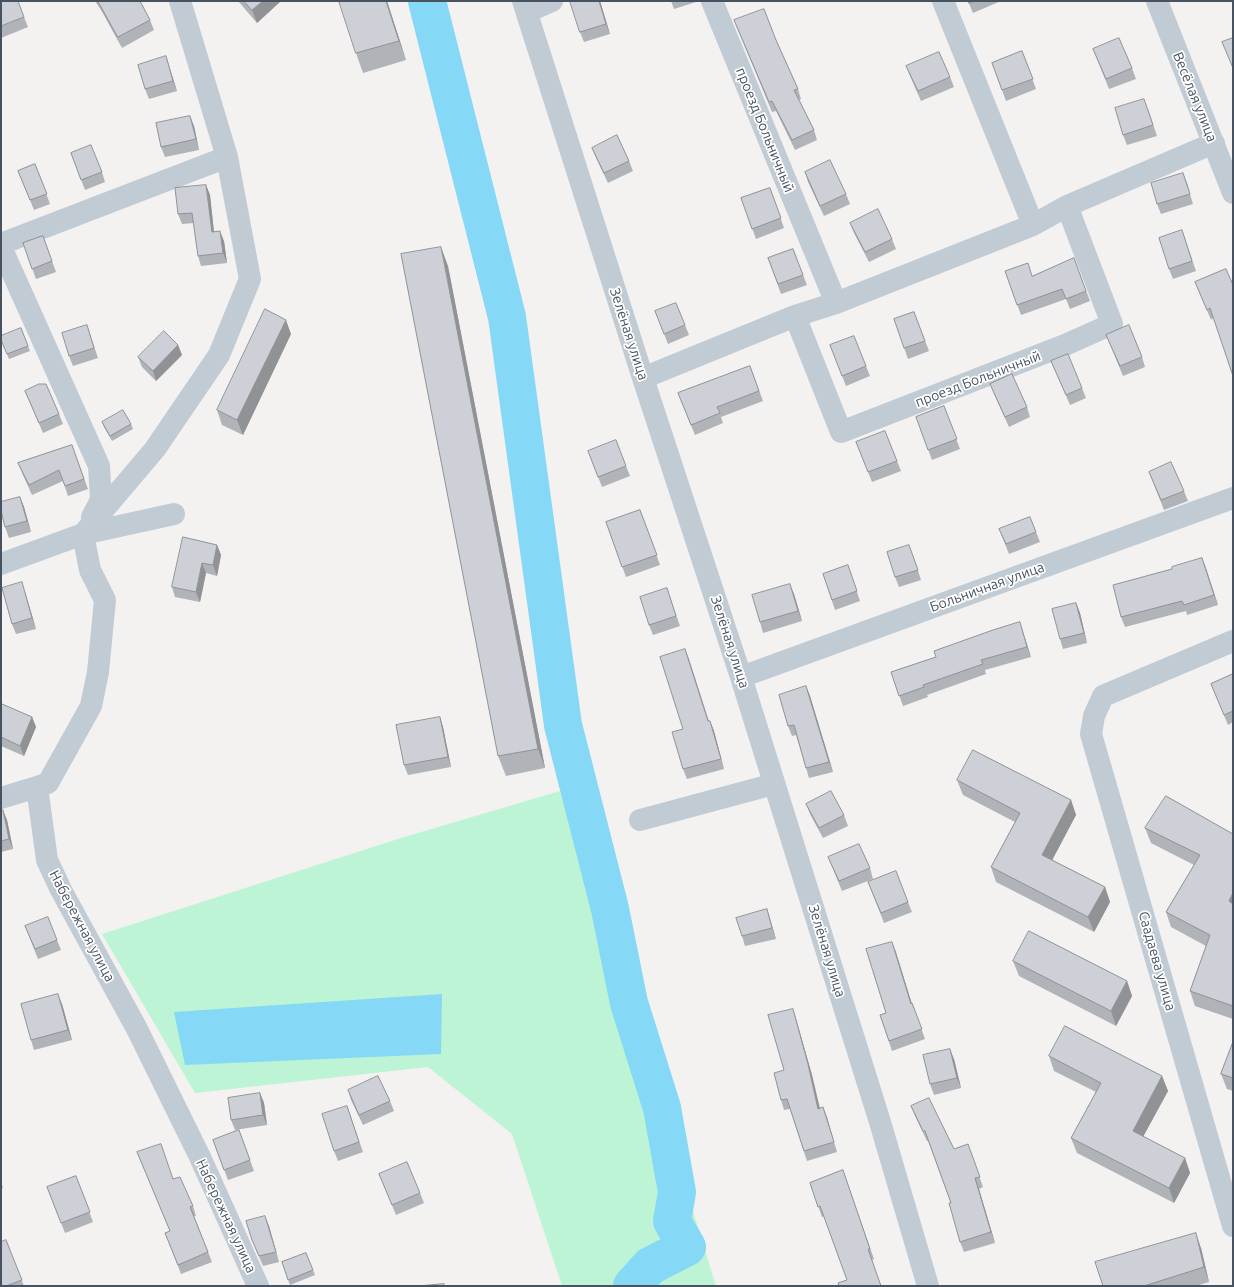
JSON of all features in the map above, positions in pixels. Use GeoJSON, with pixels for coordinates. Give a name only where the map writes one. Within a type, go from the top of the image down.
{"type":"FeatureCollection","features":[{"type":"Feature","properties":{"kind":"street"},"geometry":{"type":"LineString","coordinates":[[83,534],[155,449],[219,354],[250,279],[227,156],[180,1]]}},
{"type":"Feature","properties":{"kind":"street"},"geometry":{"type":"LineString","coordinates":[[525,6],[552,1]]}},
{"type":"Feature","properties":{"kind":"street","name":"проезд Больничный"},"geometry":{"type":"LineString","coordinates":[[712,1],[836,303]]}},
{"type":"Feature","properties":{"kind":"street"},"geometry":{"type":"LineString","coordinates":[[943,1],[1033,225]]}},
{"type":"Feature","properties":{"kind":"street","name":"Весёлая улица"},"geometry":{"type":"LineString","coordinates":[[1157,1],[1233,193]]}},
{"type":"Feature","properties":{"kind":"street","name":"Зелёная улица"},"geometry":{"type":"LineString","coordinates":[[525,6],[643,378],[741,677],[880,1122],[928,1286]]}},
{"type":"Feature","properties":{"kind":"street"},"geometry":{"type":"LineString","coordinates":[[643,378],[795,316],[836,303],[1033,225],[1067,206],[1214,143]]}},
{"type":"Feature","properties":{"kind":"street"},"geometry":{"type":"LineString","coordinates":[[1,244],[227,156]]}},
{"type":"Feature","properties":{"kind":"street","name":"проезд Больничный"},"geometry":{"type":"LineString","coordinates":[[795,316],[841,432],[1066,345],[1112,324],[1067,206]]}},
{"type":"Feature","properties":{"kind":"street"},"geometry":{"type":"LineString","coordinates":[[1,247],[99,466],[100,500],[83,534],[90,570],[105,600],[96,679],[91,706],[48,783],[1,798]]}},
{"type":"Feature","properties":{"kind":"street","name":"Больничная улица"},"geometry":{"type":"LineString","coordinates":[[741,677],[1233,498]]}},
{"type":"Feature","properties":{"kind":"street"},"geometry":{"type":"LineString","coordinates":[[1,564],[83,534],[174,514]]}},
{"type":"Feature","properties":{"kind":"street","name":"Саадаева улица"},"geometry":{"type":"LineString","coordinates":[[1233,641],[1103,696],[1094,716],[1092,734],[1233,1226]]}},
{"type":"Feature","properties":{"kind":"street"},"geometry":{"type":"LineString","coordinates":[[640,820],[774,784]]}},
{"type":"Feature","properties":{"kind":"street","name":"Набережная улица"},"geometry":{"type":"LineString","coordinates":[[37,787],[48,860],[58,884],[137,1029],[200,1157],[258,1286]]}},
{"type":"Feature","properties":{"kind":"green space"},"geometry":{"type":"Polygon","coordinates":[[[560,791],[623,997],[675,1152],[716,1286],[562,1286],[512,1134],[428,1067],[195,1093],[102,934],[401,838],[560,791]]]}},
{"type":"Feature","properties":{"kind":"water"},"geometry":{"type":"Polygon","coordinates":[[[442,994],[441,1054],[185,1065],[174,1012],[442,994]]]}},
{"type":"Feature","properties":{"kind":"building"},"geometry":{"type":"Polygon","coordinates":[[[1,1],[18,1],[24,17],[1,26],[1,1]]]}},
{"type":"Feature","properties":{"kind":"building"},"geometry":{"type":"Polygon","coordinates":[[[98,1],[140,1],[150,20],[118,37],[98,1]]]}},
{"type":"Feature","properties":{"kind":"building"},"geometry":{"type":"Polygon","coordinates":[[[244,1],[263,1],[252,10],[244,1]]]}},
{"type":"Feature","properties":{"kind":"building"},"geometry":{"type":"Polygon","coordinates":[[[339,1],[386,1],[399,41],[356,53],[339,1]]]}},
{"type":"Feature","properties":{"kind":"building"},"geometry":{"type":"Polygon","coordinates":[[[570,1],[599,1],[606,24],[580,32],[570,1]]]}},
{"type":"Feature","properties":{"kind":"building"},"geometry":{"type":"Polygon","coordinates":[[[764,9],[798,89],[794,90],[814,130],[792,140],[772,101],[769,102],[734,20],[764,9]]]}},
{"type":"Feature","properties":{"kind":"building"},"geometry":{"type":"Polygon","coordinates":[[[1119,38],[1132,68],[1106,79],[1093,49],[1119,38]]]}},
{"type":"Feature","properties":{"kind":"building"},"geometry":{"type":"Polygon","coordinates":[[[1233,38],[1233,68],[1222,42],[1233,38]]]}},
{"type":"Feature","properties":{"kind":"building"},"geometry":{"type":"Polygon","coordinates":[[[1022,51],[1033,79],[1002,90],[992,63],[1022,51]]]}},
{"type":"Feature","properties":{"kind":"building"},"geometry":{"type":"Polygon","coordinates":[[[939,52],[950,77],[918,91],[906,66],[939,52]]]}},
{"type":"Feature","properties":{"kind":"building"},"geometry":{"type":"Polygon","coordinates":[[[166,56],[173,81],[145,89],[138,65],[166,56]]]}},
{"type":"Feature","properties":{"kind":"building"},"geometry":{"type":"Polygon","coordinates":[[[1144,99],[1153,125],[1123,135],[1115,108],[1144,99]]]}},
{"type":"Feature","properties":{"kind":"building"},"geometry":{"type":"Polygon","coordinates":[[[190,116],[196,139],[161,147],[156,123],[190,116]]]}},
{"type":"Feature","properties":{"kind":"building"},"geometry":{"type":"Polygon","coordinates":[[[617,135],[629,161],[604,173],[592,148],[617,135]]]}},
{"type":"Feature","properties":{"kind":"building"},"geometry":{"type":"Polygon","coordinates":[[[91,145],[102,172],[81,180],[71,153],[91,145]]]}},
{"type":"Feature","properties":{"kind":"building"},"geometry":{"type":"Polygon","coordinates":[[[830,160],[846,194],[820,206],[805,172],[830,160]]]}},
{"type":"Feature","properties":{"kind":"building"},"geometry":{"type":"Polygon","coordinates":[[[35,164],[47,194],[30,200],[18,171],[35,164]]]}},
{"type":"Feature","properties":{"kind":"building"},"geometry":{"type":"Polygon","coordinates":[[[1183,173],[1190,194],[1157,204],[1151,183],[1183,173]]]}},
{"type":"Feature","properties":{"kind":"building"},"geometry":{"type":"Polygon","coordinates":[[[206,185],[212,232],[220,231],[223,253],[198,256],[192,213],[178,214],[175,188],[206,185]]]}},
{"type":"Feature","properties":{"kind":"building"},"geometry":{"type":"Polygon","coordinates":[[[770,188],[781,218],[752,229],[741,198],[770,188]]]}},
{"type":"Feature","properties":{"kind":"building"},"geometry":{"type":"Polygon","coordinates":[[[878,209],[892,239],[865,252],[850,223],[878,209]]]}},
{"type":"Feature","properties":{"kind":"building"},"geometry":{"type":"Polygon","coordinates":[[[1182,230],[1192,261],[1169,269],[1159,238],[1182,230]]]}},
{"type":"Feature","properties":{"kind":"building"},"geometry":{"type":"Polygon","coordinates":[[[43,236],[52,261],[32,269],[23,243],[43,236]]]}},
{"type":"Feature","properties":{"kind":"building"},"geometry":{"type":"Polygon","coordinates":[[[441,247],[538,749],[498,756],[401,254],[441,247]]]}},
{"type":"Feature","properties":{"kind":"building"},"geometry":{"type":"Polygon","coordinates":[[[793,249],[803,275],[778,284],[768,258],[793,249]]]}},
{"type":"Feature","properties":{"kind":"building"},"geometry":{"type":"Polygon","coordinates":[[[1074,258],[1086,291],[1066,299],[1062,289],[1017,305],[1005,271],[1028,263],[1032,276],[1074,258]]]}},
{"type":"Feature","properties":{"kind":"building"},"geometry":{"type":"Polygon","coordinates":[[[1226,269],[1233,285],[1233,376],[1210,308],[1207,310],[1195,282],[1226,269]]]}},
{"type":"Feature","properties":{"kind":"building"},"geometry":{"type":"Polygon","coordinates":[[[676,303],[685,325],[664,334],[655,311],[676,303]]]}},
{"type":"Feature","properties":{"kind":"building"},"geometry":{"type":"Polygon","coordinates":[[[265,309],[286,320],[237,420],[217,410],[265,309]]]}},
{"type":"Feature","properties":{"kind":"building"},"geometry":{"type":"Polygon","coordinates":[[[914,312],[925,341],[904,348],[894,319],[914,312]]]}},
{"type":"Feature","properties":{"kind":"building"},"geometry":{"type":"Polygon","coordinates":[[[87,325],[94,348],[69,356],[62,333],[87,325]]]}},
{"type":"Feature","properties":{"kind":"building"},"geometry":{"type":"Polygon","coordinates":[[[1129,325],[1142,357],[1120,366],[1106,335],[1129,325]]]}},
{"type":"Feature","properties":{"kind":"building"},"geometry":{"type":"Polygon","coordinates":[[[21,328],[28,346],[7,354],[1,340],[1,336],[21,328]]]}},
{"type":"Feature","properties":{"kind":"building"},"geometry":{"type":"Polygon","coordinates":[[[164,331],[178,345],[153,371],[138,357],[164,331]]]}},
{"type":"Feature","properties":{"kind":"building"},"geometry":{"type":"Polygon","coordinates":[[[854,336],[866,366],[842,376],[830,345],[854,336]]]}},
{"type":"Feature","properties":{"kind":"building"},"geometry":{"type":"Polygon","coordinates":[[[1068,354],[1082,388],[1066,395],[1051,361],[1068,354]]]}},
{"type":"Feature","properties":{"kind":"building"},"geometry":{"type":"Polygon","coordinates":[[[750,366],[759,391],[717,407],[720,413],[691,425],[678,393],[750,366]]]}},
{"type":"Feature","properties":{"kind":"building"},"geometry":{"type":"Polygon","coordinates":[[[1012,374],[1027,407],[1005,417],[990,384],[1012,374]]]}},
{"type":"Feature","properties":{"kind":"building"},"geometry":{"type":"Polygon","coordinates":[[[39,384],[46,384],[59,414],[39,423],[25,391],[39,384]]]}},
{"type":"Feature","properties":{"kind":"building"},"geometry":{"type":"Polygon","coordinates":[[[944,406],[957,439],[928,450],[916,417],[944,406]]]}},
{"type":"Feature","properties":{"kind":"building"},"geometry":{"type":"Polygon","coordinates":[[[123,410],[131,424],[110,436],[102,422],[123,410]]]}},
{"type":"Feature","properties":{"kind":"building"},"geometry":{"type":"Polygon","coordinates":[[[885,431],[897,461],[868,472],[856,442],[885,431]]]}},
{"type":"Feature","properties":{"kind":"building"},"geometry":{"type":"Polygon","coordinates":[[[616,440],[626,466],[598,477],[588,451],[616,440]]]}},
{"type":"Feature","properties":{"kind":"building"},"geometry":{"type":"Polygon","coordinates":[[[72,445],[84,479],[65,486],[59,470],[29,485],[18,463],[72,445]]]}},
{"type":"Feature","properties":{"kind":"building"},"geometry":{"type":"Polygon","coordinates":[[[1171,462],[1184,491],[1161,500],[1149,472],[1171,462]]]}},
{"type":"Feature","properties":{"kind":"building"},"geometry":{"type":"Polygon","coordinates":[[[20,497],[27,521],[5,527],[1,511],[1,502],[20,497]]]}},
{"type":"Feature","properties":{"kind":"building"},"geometry":{"type":"Polygon","coordinates":[[[640,510],[657,555],[622,567],[606,522],[640,510]]]}},
{"type":"Feature","properties":{"kind":"building"},"geometry":{"type":"Polygon","coordinates":[[[1030,517],[1036,532],[1006,544],[999,529],[1030,517]]]}},
{"type":"Feature","properties":{"kind":"building"},"geometry":{"type":"Polygon","coordinates":[[[183,537],[217,545],[213,565],[202,563],[196,592],[172,587],[183,537]]]}},
{"type":"Feature","properties":{"kind":"building"},"geometry":{"type":"Polygon","coordinates":[[[909,545],[918,570],[895,577],[887,552],[909,545]]]}},
{"type":"Feature","properties":{"kind":"building"},"geometry":{"type":"Polygon","coordinates":[[[1202,558],[1214,595],[1184,605],[1182,601],[1121,617],[1113,585],[1172,569],[1172,567],[1202,558]]]}},
{"type":"Feature","properties":{"kind":"building"},"geometry":{"type":"Polygon","coordinates":[[[848,565],[857,591],[832,600],[823,574],[848,565]]]}},
{"type":"Feature","properties":{"kind":"building"},"geometry":{"type":"Polygon","coordinates":[[[22,582],[32,618],[12,624],[2,588],[22,582]]]}},
{"type":"Feature","properties":{"kind":"building"},"geometry":{"type":"Polygon","coordinates":[[[790,584],[798,611],[760,622],[752,595],[790,584]]]}},
{"type":"Feature","properties":{"kind":"building"},"geometry":{"type":"Polygon","coordinates":[[[667,588],[676,616],[649,625],[640,597],[667,588]]]}},
{"type":"Feature","properties":{"kind":"building"},"geometry":{"type":"Polygon","coordinates":[[[1076,603],[1084,633],[1060,639],[1052,609],[1076,603]]]}},
{"type":"Feature","properties":{"kind":"building"},"geometry":{"type":"Polygon","coordinates":[[[1020,622],[1027,647],[981,660],[983,664],[923,685],[924,687],[899,696],[891,672],[936,657],[934,651],[1020,622]]]}},
{"type":"Feature","properties":{"kind":"building"},"geometry":{"type":"Polygon","coordinates":[[[685,649],[708,721],[710,721],[721,759],[683,769],[672,732],[683,729],[660,657],[685,649]]]}},
{"type":"Feature","properties":{"kind":"building"},"geometry":{"type":"Polygon","coordinates":[[[1233,674],[1233,711],[1224,715],[1211,684],[1233,674]]]}},
{"type":"Feature","properties":{"kind":"building"},"geometry":{"type":"Polygon","coordinates":[[[806,686],[829,762],[806,768],[794,725],[788,726],[779,695],[806,686]]]}},
{"type":"Feature","properties":{"kind":"building"},"geometry":{"type":"Polygon","coordinates":[[[2,704],[32,717],[20,746],[1,737],[2,704]]]}},
{"type":"Feature","properties":{"kind":"building"},"geometry":{"type":"Polygon","coordinates":[[[440,717],[448,757],[404,765],[396,725],[440,717]]]}},
{"type":"Feature","properties":{"kind":"building"},"geometry":{"type":"Polygon","coordinates":[[[973,750],[1071,800],[1042,855],[1105,887],[1088,917],[991,867],[1020,813],[957,780],[973,750]]]}},
{"type":"Feature","properties":{"kind":"building"},"geometry":{"type":"Polygon","coordinates":[[[831,791],[844,815],[819,828],[806,804],[831,791]]]}},
{"type":"Feature","properties":{"kind":"building"},"geometry":{"type":"Polygon","coordinates":[[[1166,796],[1233,834],[1233,893],[1229,901],[1233,904],[1233,1006],[1190,991],[1210,935],[1166,912],[1200,855],[1145,828],[1166,796]]]}},
{"type":"Feature","properties":{"kind":"building"},"geometry":{"type":"Polygon","coordinates":[[[1,810],[3,810],[9,839],[1,841],[1,810]]]}},
{"type":"Feature","properties":{"kind":"building"},"geometry":{"type":"Polygon","coordinates":[[[859,844],[870,868],[839,881],[828,857],[859,844]]]}},
{"type":"Feature","properties":{"kind":"building"},"geometry":{"type":"Polygon","coordinates":[[[896,871],[908,902],[881,913],[868,882],[896,871]]]}},
{"type":"Feature","properties":{"kind":"building"},"geometry":{"type":"Polygon","coordinates":[[[767,909],[772,928],[742,936],[736,918],[767,909]]]}},
{"type":"Feature","properties":{"kind":"building"},"geometry":{"type":"Polygon","coordinates":[[[48,917],[57,940],[35,949],[25,926],[48,917]]]}},
{"type":"Feature","properties":{"kind":"building"},"geometry":{"type":"Polygon","coordinates":[[[1029,931],[1127,981],[1111,1011],[1013,961],[1029,931]]]}},
{"type":"Feature","properties":{"kind":"building"},"geometry":{"type":"Polygon","coordinates":[[[892,942],[911,1004],[912,1003],[922,1029],[889,1041],[880,1015],[886,1013],[866,949],[892,942]]]}},
{"type":"Feature","properties":{"kind":"building"},"geometry":{"type":"Polygon","coordinates":[[[58,994],[68,1030],[31,1040],[21,1004],[58,994]]]}},
{"type":"Feature","properties":{"kind":"building"},"geometry":{"type":"Polygon","coordinates":[[[793,1009],[808,1064],[818,1109],[823,1107],[834,1142],[804,1151],[787,1099],[781,1100],[774,1073],[784,1070],[768,1015],[793,1009]]]}},
{"type":"Feature","properties":{"kind":"building"},"geometry":{"type":"Polygon","coordinates":[[[1065,1026],[1162,1076],[1133,1131],[1185,1158],[1169,1188],[1071,1138],[1101,1083],[1049,1056],[1065,1026]]]}},
{"type":"Feature","properties":{"kind":"building"},"geometry":{"type":"Polygon","coordinates":[[[1233,1042],[1233,1078],[1221,1074],[1233,1042]]]}},
{"type":"Feature","properties":{"kind":"building"},"geometry":{"type":"Polygon","coordinates":[[[950,1049],[957,1078],[930,1084],[923,1055],[950,1049]]]}},
{"type":"Feature","properties":{"kind":"building"},"geometry":{"type":"Polygon","coordinates":[[[378,1076],[390,1101],[359,1115],[348,1090],[378,1076]]]}},
{"type":"Feature","properties":{"kind":"building"},"geometry":{"type":"Polygon","coordinates":[[[260,1093],[263,1115],[231,1120],[228,1098],[260,1093]]]}},
{"type":"Feature","properties":{"kind":"building"},"geometry":{"type":"Polygon","coordinates":[[[929,1098],[954,1149],[968,1144],[980,1177],[975,1178],[991,1232],[960,1242],[949,1203],[951,1203],[925,1131],[923,1131],[911,1106],[929,1098]]]}},
{"type":"Feature","properties":{"kind":"building"},"geometry":{"type":"Polygon","coordinates":[[[347,1106],[359,1142],[334,1151],[322,1114],[347,1106]]]}},
{"type":"Feature","properties":{"kind":"building"},"geometry":{"type":"Polygon","coordinates":[[[239,1130],[250,1160],[224,1170],[213,1140],[239,1130]]]}},
{"type":"Feature","properties":{"kind":"building"},"geometry":{"type":"Polygon","coordinates":[[[161,1144],[173,1179],[180,1177],[193,1206],[190,1207],[208,1252],[178,1265],[165,1233],[170,1231],[137,1152],[161,1144]]]}},
{"type":"Feature","properties":{"kind":"building"},"geometry":{"type":"Polygon","coordinates":[[[407,1162],[420,1193],[392,1205],[379,1174],[407,1162]]]}},
{"type":"Feature","properties":{"kind":"building"},"geometry":{"type":"Polygon","coordinates":[[[843,1170],[881,1286],[839,1286],[838,1283],[847,1280],[810,1183],[843,1170]]]}},
{"type":"Feature","properties":{"kind":"building"},"geometry":{"type":"Polygon","coordinates":[[[76,1176],[90,1212],[61,1223],[47,1187],[76,1176]]]}},
{"type":"Feature","properties":{"kind":"building"},"geometry":{"type":"Polygon","coordinates":[[[265,1216],[276,1252],[259,1256],[246,1221],[265,1216]]]}},
{"type":"Feature","properties":{"kind":"building"},"geometry":{"type":"Polygon","coordinates":[[[1196,1233],[1204,1267],[1144,1286],[1103,1286],[1095,1262],[1196,1233]]]}},
{"type":"Feature","properties":{"kind":"building"},"geometry":{"type":"Polygon","coordinates":[[[6,1240],[22,1280],[6,1286],[1,1286],[1,1242],[6,1240]]]}},
{"type":"Feature","properties":{"kind":"building"},"geometry":{"type":"Polygon","coordinates":[[[306,1253],[313,1270],[288,1280],[282,1262],[306,1253]]]}},
{"type":"Feature","properties":{"kind":"building"},"geometry":{"type":"Polygon","coordinates":[[[444,1284],[444,1286],[419,1286],[444,1284]]]}},
{"type":"Feature","properties":{"kind":"waterway"},"geometry":{"type":"LineString","coordinates":[[427,1],[507,317],[563,725],[610,909],[629,1003],[662,1108],[677,1192],[672,1221],[687,1247],[650,1266],[632,1286]]}}]}
